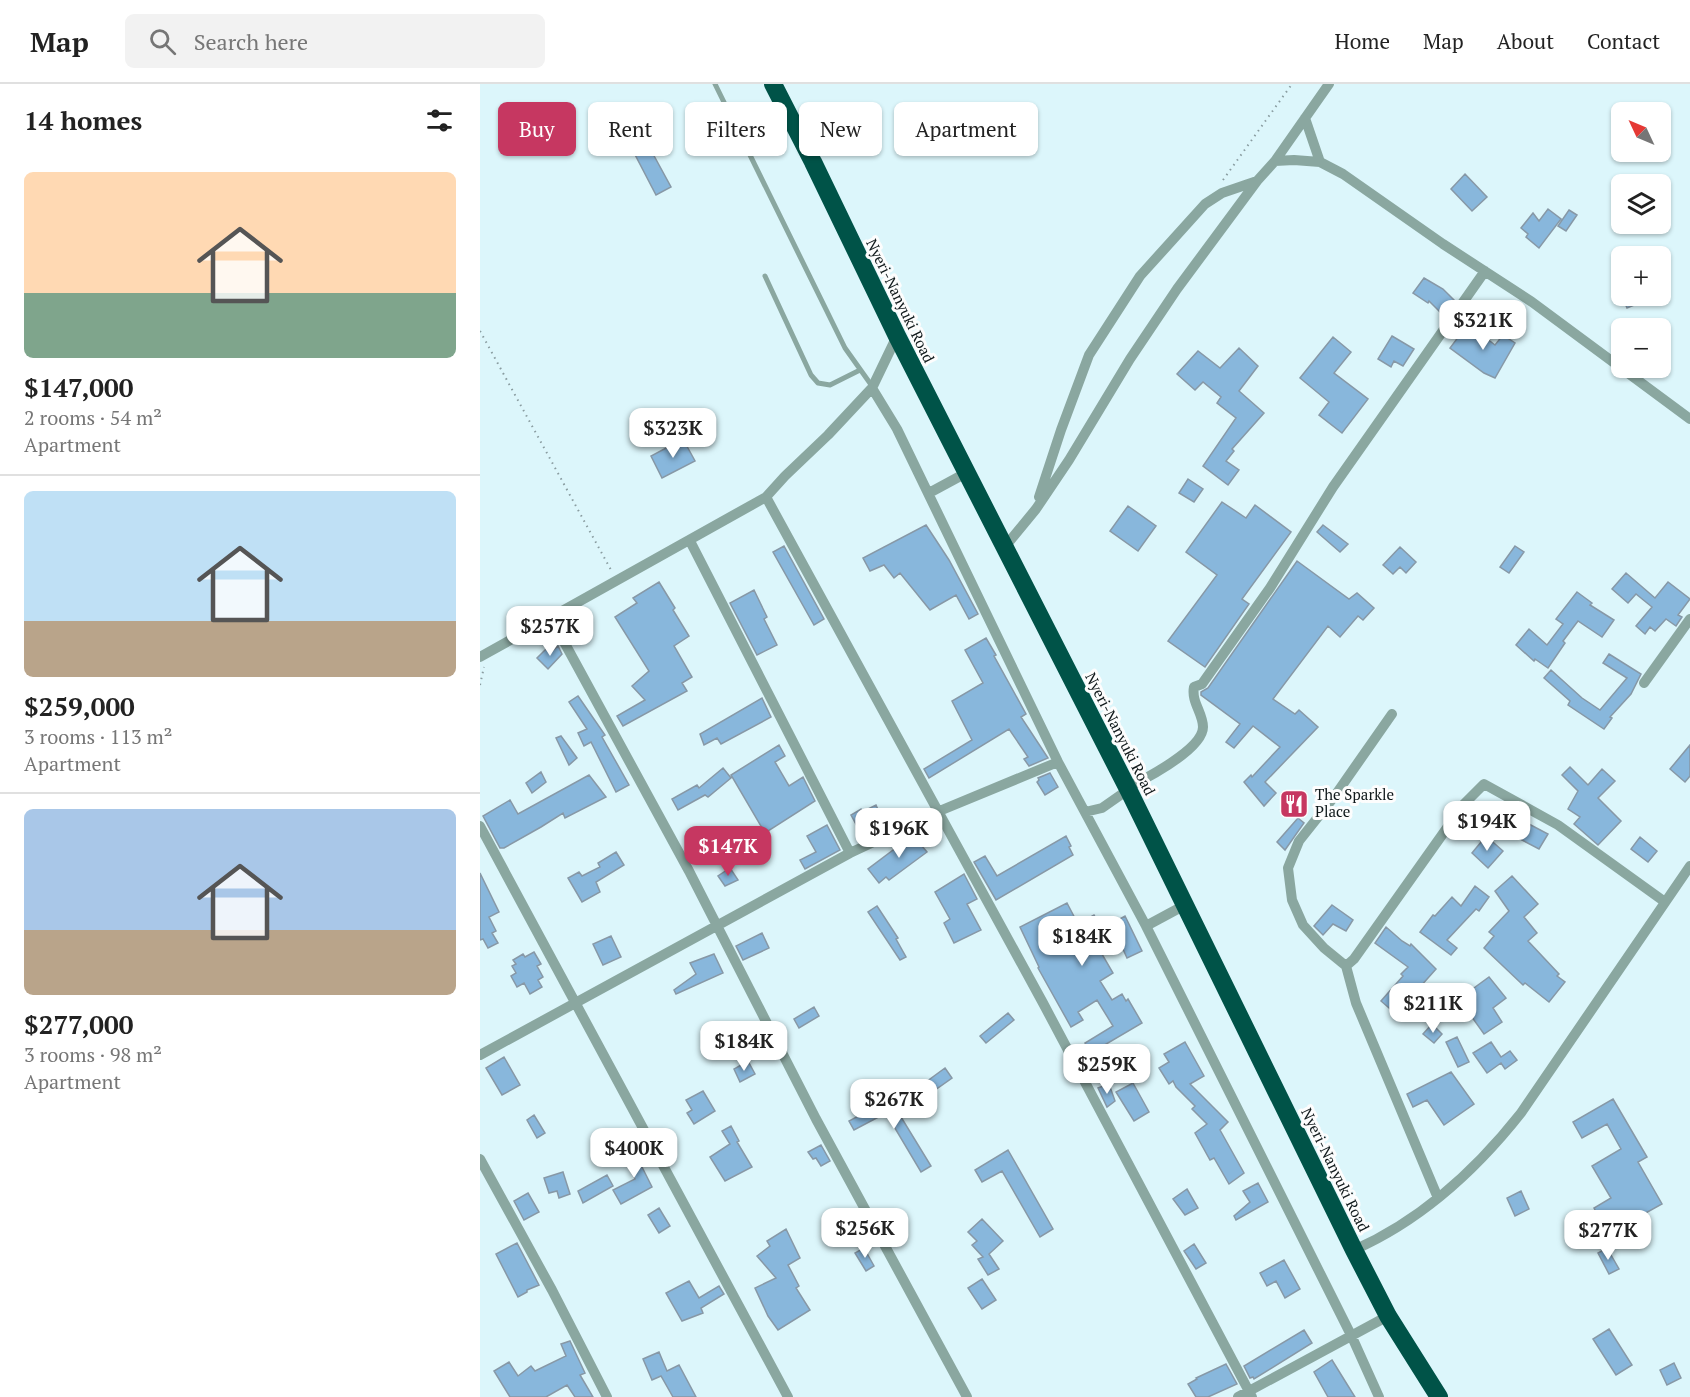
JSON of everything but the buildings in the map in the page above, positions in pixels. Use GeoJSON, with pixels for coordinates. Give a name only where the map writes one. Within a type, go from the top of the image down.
{"type":"FeatureCollection","features":[{"type":"Feature","properties":{"kind":"highway","name":"Nyeri-Nanyuki Road"},"geometry":{"type":"LineString","coordinates":[[774,84],[966,473],[1130,788],[1354,1250],[1388,1316],[1439,1397]]}},
{"type":"Feature","properties":{"kind":"street"},"geometry":{"type":"LineString","coordinates":[[1004,548],[1036,509],[1069,460],[1130,359],[1177,289],[1257,181],[1275,161],[1329,84]]}},
{"type":"Feature","properties":{"kind":"street"},"geometry":{"type":"LineString","coordinates":[[1305,118],[1320,162]]}},
{"type":"Feature","properties":{"kind":"street"},"geometry":{"type":"LineString","coordinates":[[1275,161],[1320,162],[1343,174],[1532,302],[1690,419]]}},
{"type":"Feature","properties":{"kind":"street"},"geometry":{"type":"LineString","coordinates":[[1036,509],[1060,430],[1089,356],[1140,276],[1205,204],[1222,193],[1257,181]]}},
{"type":"Feature","properties":{"kind":"street"},"geometry":{"type":"LineString","coordinates":[[1085,813],[1102,808],[1170,764],[1202,734],[1203,723],[1192,694],[1194,687],[1202,684],[1270,588],[1333,487],[1485,271]]}},
{"type":"Feature","properties":{"kind":"street"},"geometry":{"type":"LineString","coordinates":[[480,657],[766,497],[873,388],[897,336]]}},
{"type":"Feature","properties":{"kind":"street"},"geometry":{"type":"LineString","coordinates":[[873,388],[897,429],[1058,762],[1146,926],[1352,1337],[1379,1397]]}},
{"type":"Feature","properties":{"kind":"street"},"geometry":{"type":"LineString","coordinates":[[929,493],[966,473]]}},
{"type":"Feature","properties":{"kind":"street"},"geometry":{"type":"LineString","coordinates":[[766,497],[1077,1065],[1246,1395],[1388,1316]]}},
{"type":"Feature","properties":{"kind":"street"},"geometry":{"type":"LineString","coordinates":[[690,541],[850,853]]}},
{"type":"Feature","properties":{"kind":"street"},"geometry":{"type":"LineString","coordinates":[[551,618],[689,871],[816,1119],[967,1397]]}},
{"type":"Feature","properties":{"kind":"street"},"geometry":{"type":"LineString","coordinates":[[1644,683],[1690,619]]}},
{"type":"Feature","properties":{"kind":"street"},"geometry":{"type":"LineString","coordinates":[[1392,714],[1334,797],[1299,841],[1288,868],[1292,900],[1303,925],[1324,948],[1346,966],[1356,1003],[1438,1198]]}},
{"type":"Feature","properties":{"kind":"street"},"geometry":{"type":"LineString","coordinates":[[480,1055],[850,853],[937,812],[1058,762]]}},
{"type":"Feature","properties":{"kind":"street"},"geometry":{"type":"LineString","coordinates":[[1346,966],[1354,959],[1464,804],[1484,784],[1558,825],[1665,903]]}},
{"type":"Feature","properties":{"kind":"street"},"geometry":{"type":"LineString","coordinates":[[480,826],[788,1397]]}},
{"type":"Feature","properties":{"kind":"street"},"geometry":{"type":"LineString","coordinates":[[1354,1250],[1403,1224],[1475,1167],[1521,1113],[1690,866]]}},
{"type":"Feature","properties":{"kind":"street"},"geometry":{"type":"LineString","coordinates":[[1146,926],[1185,905]]}},
{"type":"Feature","properties":{"kind":"street"},"geometry":{"type":"LineString","coordinates":[[480,1159],[607,1397]]}},
{"type":"Feature","properties":{"kind":"lane"},"geometry":{"type":"LineString","coordinates":[[715,84],[845,348],[873,388]]}},
{"type":"Feature","properties":{"kind":"lane"},"geometry":{"type":"LineString","coordinates":[[765,276],[811,375],[818,383],[830,385],[860,370]]}},
{"type":"Feature","properties":{"kind":"path"},"geometry":{"type":"LineString","coordinates":[[1205,204],[1292,84]]}},
{"type":"Feature","properties":{"kind":"path"},"geometry":{"type":"LineString","coordinates":[[480,331],[617,582]]}},
{"type":"Feature","properties":{"kind":"place","name":"The Sparkle Place"},"geometry":{"type":"Point","coordinates":[1294,804]}}]}
